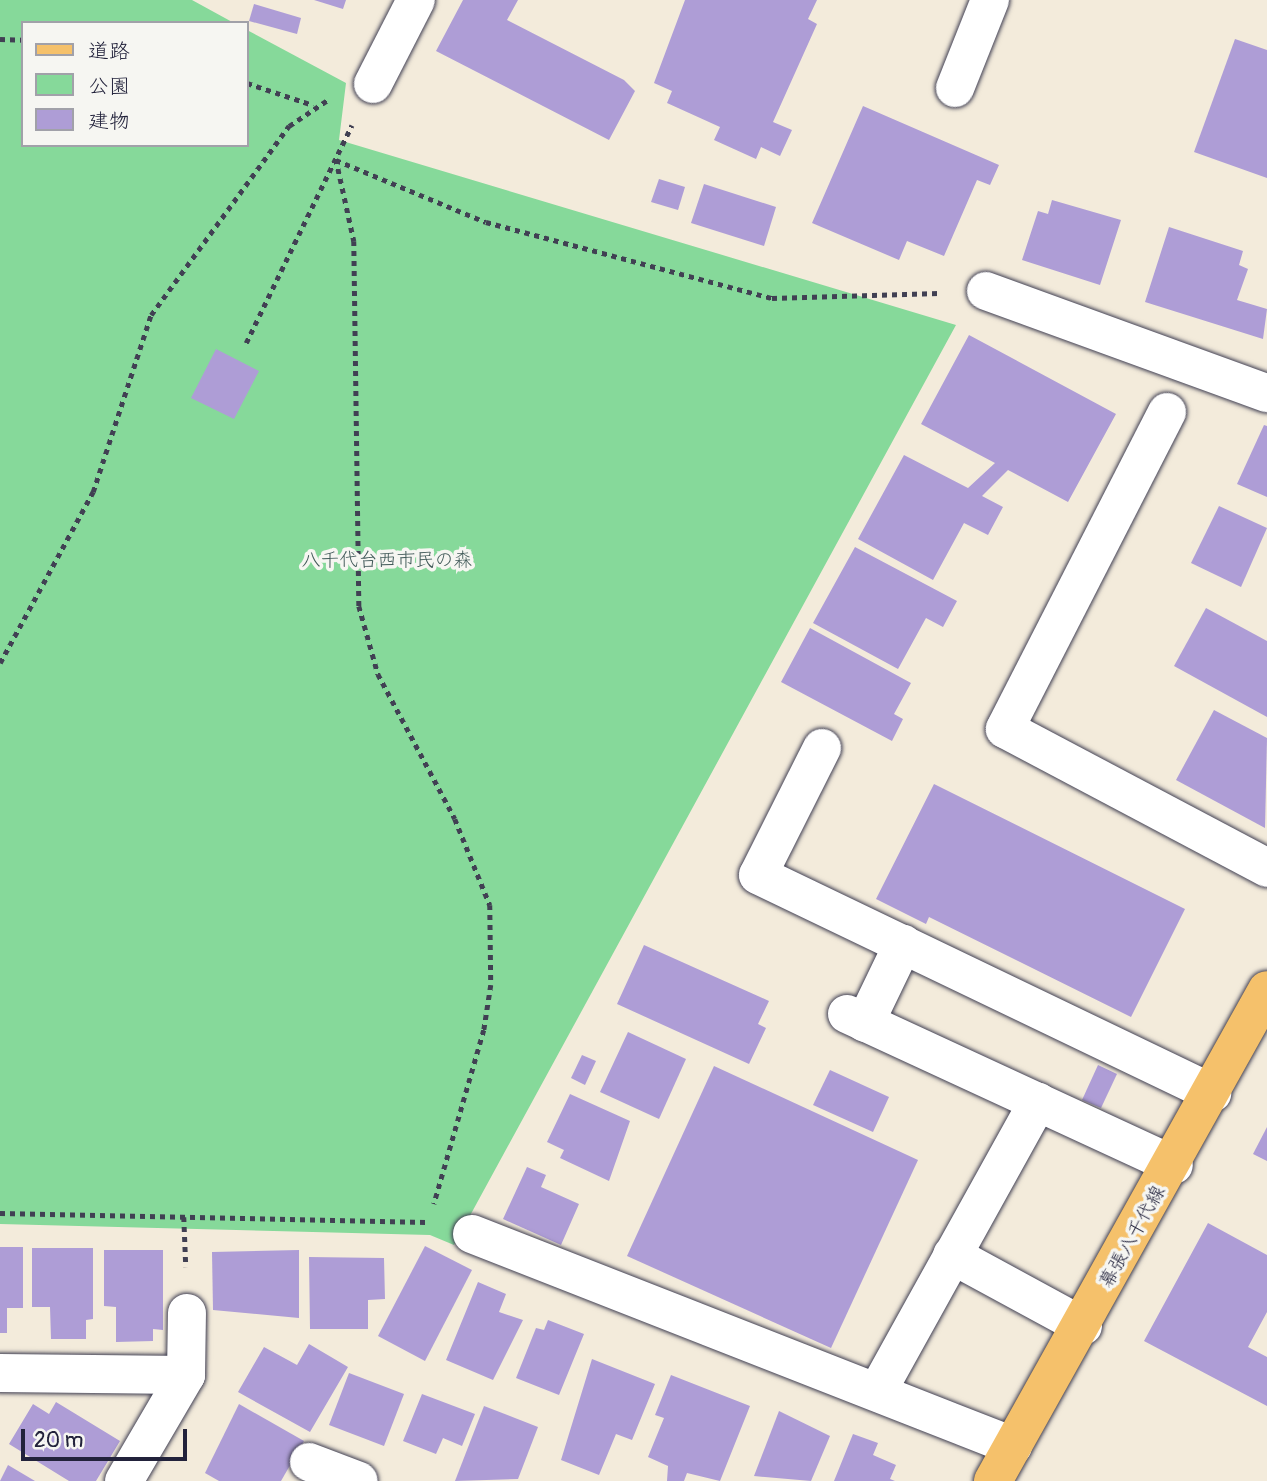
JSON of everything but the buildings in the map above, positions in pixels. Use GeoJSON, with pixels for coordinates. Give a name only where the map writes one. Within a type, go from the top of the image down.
{"type":"FeatureCollection","features":[{"type":"Feature","properties":{"kind":"main road","name":"幕張八千代線"},"geometry":{"type":"LineString","coordinates":[[993,1481],[1174,1165],[1267,990]]}},
{"type":"Feature","properties":{"kind":"street"},"geometry":{"type":"LineString","coordinates":[[373,83],[416,0]]}},
{"type":"Feature","properties":{"kind":"street"},"geometry":{"type":"LineString","coordinates":[[955,88],[990,0]]}},
{"type":"Feature","properties":{"kind":"street"},"geometry":{"type":"LineString","coordinates":[[986,291],[1267,393]]}},
{"type":"Feature","properties":{"kind":"street"},"geometry":{"type":"LineString","coordinates":[[1167,412],[1005,729],[1267,868]]}},
{"type":"Feature","properties":{"kind":"street"},"geometry":{"type":"LineString","coordinates":[[822,748],[758,875],[1212,1093]]}},
{"type":"Feature","properties":{"kind":"street"},"geometry":{"type":"LineString","coordinates":[[902,944],[856,1018],[1174,1165]]}},
{"type":"Feature","properties":{"kind":"street"},"geometry":{"type":"LineString","coordinates":[[877,1392],[1038,1102]]}},
{"type":"Feature","properties":{"kind":"street"},"geometry":{"type":"LineString","coordinates":[[472,1234],[1013,1446]]}},
{"type":"Feature","properties":{"kind":"street"},"geometry":{"type":"LineString","coordinates":[[953,1255],[1083,1326]]}},
{"type":"Feature","properties":{"kind":"street"},"geometry":{"type":"LineString","coordinates":[[124,1481],[186,1375],[187,1313]]}},
{"type":"Feature","properties":{"kind":"street"},"geometry":{"type":"LineString","coordinates":[[0,1373],[186,1375]]}},
{"type":"Feature","properties":{"kind":"street"},"geometry":{"type":"LineString","coordinates":[[309,1462],[359,1481]]}},
{"type":"Feature","properties":{"kind":"path"},"geometry":{"type":"LineString","coordinates":[[0,39],[21,40]]}},
{"type":"Feature","properties":{"kind":"path"},"geometry":{"type":"LineString","coordinates":[[0,663],[93,492],[151,315],[289,126],[314,105],[248,83]]}},
{"type":"Feature","properties":{"kind":"path"},"geometry":{"type":"LineString","coordinates":[[246,343],[373,83]]}},
{"type":"Feature","properties":{"kind":"path"},"geometry":{"type":"LineString","coordinates":[[336,159],[486,222],[772,298],[986,291]]}},
{"type":"Feature","properties":{"kind":"path"},"geometry":{"type":"LineString","coordinates":[[0,1213],[431,1222],[484,1030],[491,985],[490,905],[455,819],[378,674],[359,606],[354,241],[336,159]]}},
{"type":"Feature","properties":{"kind":"green space","name":"八千代台西市民の森"},"geometry":{"type":"Polygon","coordinates":[[[0,0],[192,0],[230,21],[21,21],[21,147],[248,147],[248,31],[346,83],[339,140],[956,325],[454,1245],[430,1235],[0,1224],[0,0]]]}}]}
